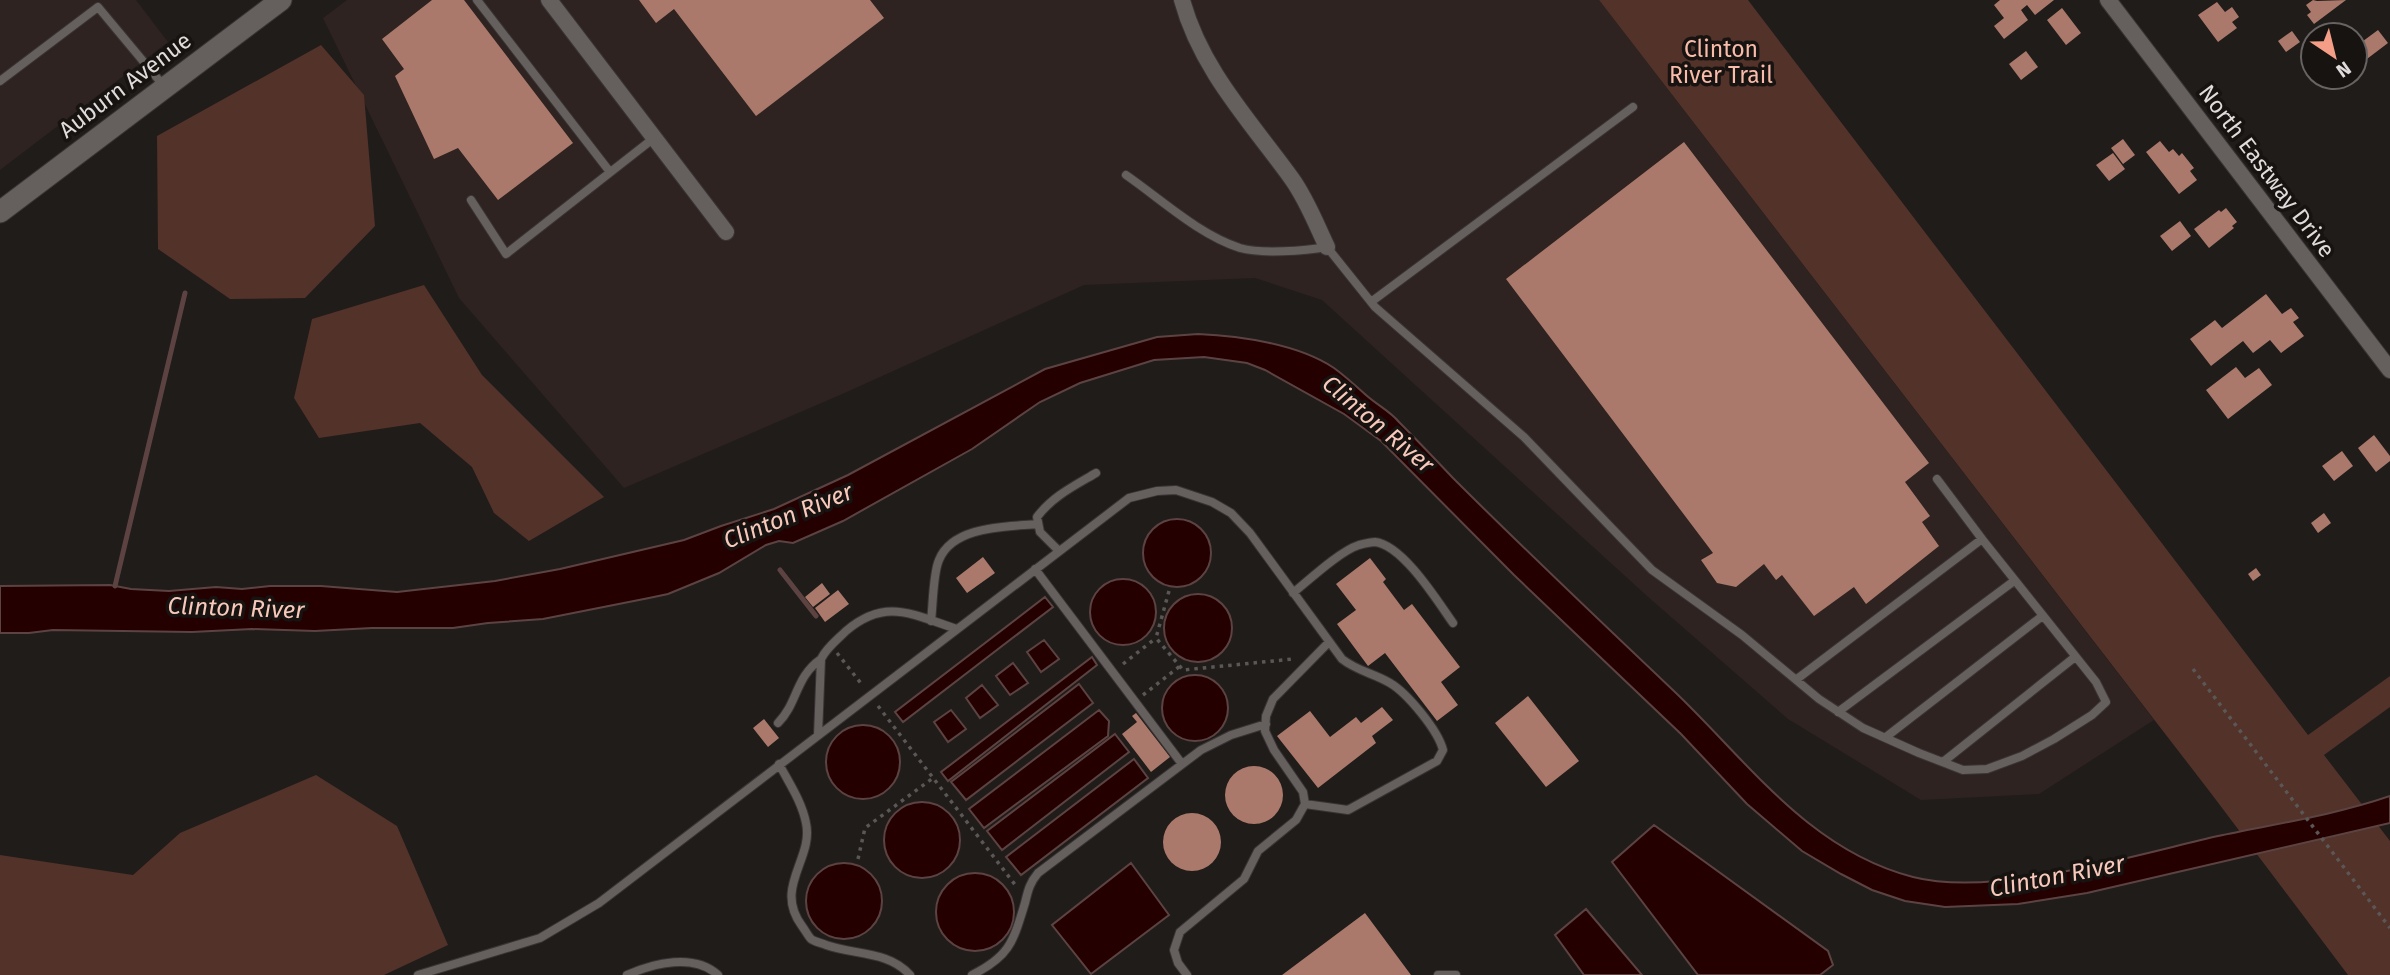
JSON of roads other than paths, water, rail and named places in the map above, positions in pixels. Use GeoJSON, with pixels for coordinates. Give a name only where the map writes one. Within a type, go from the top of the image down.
{"type":"FeatureCollection","features":[{"type":"Feature","properties":{"kind":"main road","name":"Auburn Avenue"},"geometry":{"type":"LineString","coordinates":[[0,212],[281,0]]}},
{"type":"Feature","properties":{"kind":"street"},"geometry":{"type":"LineString","coordinates":[[549,0],[726,232]]}},
{"type":"Feature","properties":{"kind":"street"},"geometry":{"type":"LineString","coordinates":[[1182,0],[1198,44],[1213,73],[1293,181],[1307,203],[1327,247]]}},
{"type":"Feature","properties":{"kind":"street","name":"North Eastway Drive"},"geometry":{"type":"LineString","coordinates":[[2108,0],[2390,370]]}},
{"type":"Feature","properties":{"kind":"lane"},"geometry":{"type":"LineString","coordinates":[[477,0],[610,172]]}},
{"type":"Feature","properties":{"kind":"lane"},"geometry":{"type":"LineString","coordinates":[[0,81],[96,3],[165,88]]}},
{"type":"Feature","properties":{"kind":"lane"},"geometry":{"type":"LineString","coordinates":[[1371,302],[1633,107]]}},
{"type":"Feature","properties":{"kind":"lane"},"geometry":{"type":"LineString","coordinates":[[471,200],[506,254],[654,138]]}},
{"type":"Feature","properties":{"kind":"lane"},"geometry":{"type":"LineString","coordinates":[[1126,174],[1198,227],[1241,248],[1307,251],[1327,247],[1371,302],[1524,437],[1652,570],[1733,628],[1797,678],[1819,699],[1863,728],[1963,770],[1987,769],[2022,756],[2054,739],[2092,715],[2106,702],[2096,682],[2041,617],[1937,479]]}},
{"type":"Feature","properties":{"kind":"lane"},"geometry":{"type":"LineString","coordinates":[[1059,551],[1040,532],[1037,517],[1062,493],[1096,473]]}},
{"type":"Feature","properties":{"kind":"lane"},"geometry":{"type":"LineString","coordinates":[[418,975],[540,938],[599,903],[1129,498],[1157,491],[1176,490],[1212,502],[1231,513],[1250,533],[1342,659],[1354,669],[1393,685],[1430,723],[1440,738],[1443,750],[1437,761],[1348,810],[1305,804]]}},
{"type":"Feature","properties":{"kind":"lane"},"geometry":{"type":"LineString","coordinates":[[931,621],[938,561],[946,549],[960,538],[981,530],[1038,524]]}},
{"type":"Feature","properties":{"kind":"lane"},"geometry":{"type":"LineString","coordinates":[[1797,678],[1982,539]]}},
{"type":"Feature","properties":{"kind":"lane"},"geometry":{"type":"LineString","coordinates":[[1293,593],[1356,546],[1374,542],[1386,546],[1404,559],[1430,589],[1453,623]]}},
{"type":"Feature","properties":{"kind":"lane"},"geometry":{"type":"LineString","coordinates":[[1035,569],[1182,764]]}},
{"type":"Feature","properties":{"kind":"lane"},"geometry":{"type":"LineString","coordinates":[[1838,712],[2014,581]]}},
{"type":"Feature","properties":{"kind":"lane"},"geometry":{"type":"LineString","coordinates":[[778,723],[786,715],[804,672],[821,659],[831,645],[861,618],[878,612],[898,611],[957,629]]}},
{"type":"Feature","properties":{"kind":"lane"},"geometry":{"type":"LineString","coordinates":[[1886,737],[2041,617]]}},
{"type":"Feature","properties":{"kind":"lane"},"geometry":{"type":"LineString","coordinates":[[1187,975],[1178,963],[1174,950],[1180,932],[1244,879],[1258,851],[1296,820],[1305,804],[1303,792],[1274,750],[1265,731],[1266,716],[1273,699],[1329,642]]}},
{"type":"Feature","properties":{"kind":"lane"},"geometry":{"type":"LineString","coordinates":[[1943,762],[2075,657]]}},
{"type":"Feature","properties":{"kind":"lane"},"geometry":{"type":"LineString","coordinates":[[818,735],[821,659]]}},
{"type":"Feature","properties":{"kind":"lane"},"geometry":{"type":"LineString","coordinates":[[972,975],[989,967],[1004,955],[1013,940],[1028,885],[1038,873],[1201,750],[1231,735],[1266,724]]}},
{"type":"Feature","properties":{"kind":"lane"},"geometry":{"type":"LineString","coordinates":[[779,764],[807,824],[806,843],[795,872],[790,897],[796,918],[812,939],[835,948],[887,957],[911,975]]}},
{"type":"Feature","properties":{"kind":"lane"},"geometry":{"type":"LineString","coordinates":[[629,975],[640,969],[682,961],[712,969],[718,975]]}},
{"type":"Feature","properties":{"kind":"lane"},"geometry":{"type":"LineString","coordinates":[[1438,975],[1457,975]]}},
{"type":"Feature","properties":{"kind":"water","name":"Clinton River"},"geometry":{"type":"Polygon","coordinates":[[[1198,334],[1250,339],[1286,347],[1320,360],[1338,371],[1388,411],[1480,505],[1676,693],[1783,801],[1842,847],[1876,864],[1913,877],[1946,882],[2024,878],[2065,872],[2326,814],[2390,796],[2390,823],[2087,893],[2018,904],[1945,907],[1905,901],[1872,890],[1802,851],[1747,804],[1681,734],[1514,575],[1381,441],[1344,414],[1265,370],[1247,363],[1204,357],[1154,360],[1080,383],[1040,402],[972,449],[843,521],[793,543],[779,541],[766,545],[719,573],[668,594],[543,619],[453,628],[192,632],[53,630],[0,633],[0,586],[110,585],[169,591],[216,587],[242,589],[321,586],[397,592],[495,581],[684,540],[774,509],[848,475],[1045,369],[1157,337],[1198,334]]]}},
{"type":"Feature","properties":{"kind":"water"},"geometry":{"type":"Polygon","coordinates":[[[1177,519],[1190,522],[1201,529],[1208,540],[1211,553],[1208,566],[1201,577],[1190,584],[1177,587],[1164,584],[1153,577],[1146,566],[1143,553],[1146,540],[1153,529],[1164,522],[1177,519]]]}},
{"type":"Feature","properties":{"kind":"water"},"geometry":{"type":"Polygon","coordinates":[[[1123,579],[1136,582],[1146,589],[1153,599],[1156,612],[1153,625],[1146,635],[1136,642],[1123,645],[1110,642],[1100,635],[1093,625],[1090,612],[1093,599],[1100,589],[1110,582],[1123,579]]]}},
{"type":"Feature","properties":{"kind":"water"},"geometry":{"type":"Polygon","coordinates":[[[1191,594],[1205,594],[1217,599],[1227,609],[1232,628],[1227,647],[1217,657],[1205,662],[1191,662],[1179,657],[1169,647],[1164,635],[1164,621],[1169,609],[1179,599],[1191,594]]]}},
{"type":"Feature","properties":{"kind":"water"},"geometry":{"type":"Polygon","coordinates":[[[1045,597],[1053,607],[903,722],[895,712],[1045,597]]]}},
{"type":"Feature","properties":{"kind":"water"},"geometry":{"type":"Polygon","coordinates":[[[1044,640],[1059,659],[1041,672],[1027,652],[1044,640]]]}},
{"type":"Feature","properties":{"kind":"water"},"geometry":{"type":"Polygon","coordinates":[[[1092,657],[1097,665],[948,781],[941,772],[1092,657]]]}},
{"type":"Feature","properties":{"kind":"water"},"geometry":{"type":"Polygon","coordinates":[[[1013,663],[1028,683],[1010,695],[996,676],[1013,663]]]}},
{"type":"Feature","properties":{"kind":"water"},"geometry":{"type":"Polygon","coordinates":[[[1195,675],[1218,685],[1228,708],[1218,731],[1195,741],[1172,731],[1162,708],[1172,685],[1195,675]]]}},
{"type":"Feature","properties":{"kind":"water"},"geometry":{"type":"Polygon","coordinates":[[[1079,684],[1093,703],[966,800],[951,782],[1079,684]]]}},
{"type":"Feature","properties":{"kind":"water"},"geometry":{"type":"Polygon","coordinates":[[[982,685],[998,705],[980,718],[966,698],[982,685]]]}},
{"type":"Feature","properties":{"kind":"water"},"geometry":{"type":"Polygon","coordinates":[[[951,710],[966,729],[948,742],[934,722],[951,710]]]}},
{"type":"Feature","properties":{"kind":"water"},"geometry":{"type":"Polygon","coordinates":[[[1099,710],[1109,721],[1108,736],[984,828],[969,809],[1099,710]]]}},
{"type":"Feature","properties":{"kind":"water"},"geometry":{"type":"Polygon","coordinates":[[[863,725],[884,731],[894,741],[900,762],[894,783],[884,793],[863,799],[842,793],[832,783],[826,762],[832,741],[842,731],[863,725]]]}},
{"type":"Feature","properties":{"kind":"water"},"geometry":{"type":"Polygon","coordinates":[[[1115,734],[1129,752],[1002,850],[987,831],[1115,734]]]}},
{"type":"Feature","properties":{"kind":"water"},"geometry":{"type":"Polygon","coordinates":[[[1134,759],[1148,778],[1021,875],[1006,857],[1134,759]]]}},
{"type":"Feature","properties":{"kind":"water"},"geometry":{"type":"Polygon","coordinates":[[[915,802],[929,802],[943,808],[954,819],[960,840],[957,855],[949,867],[929,878],[915,878],[901,872],[890,861],[884,847],[884,833],[890,819],[901,808],[915,802]]]}},
{"type":"Feature","properties":{"kind":"water"},"geometry":{"type":"Polygon","coordinates":[[[1654,825],[1828,951],[1833,965],[1820,975],[1698,975],[1612,862],[1654,825]]]}},
{"type":"Feature","properties":{"kind":"water"},"geometry":{"type":"Polygon","coordinates":[[[837,863],[851,863],[865,869],[876,880],[882,901],[879,916],[871,928],[851,939],[837,939],[823,933],[812,922],[806,908],[806,894],[812,880],[823,869],[837,863]]]}},
{"type":"Feature","properties":{"kind":"water"},"geometry":{"type":"Polygon","coordinates":[[[1131,863],[1169,915],[1091,974],[1052,925],[1131,863]]]}},
{"type":"Feature","properties":{"kind":"water"},"geometry":{"type":"Polygon","coordinates":[[[975,873],[990,876],[1003,884],[1011,897],[1014,912],[1011,927],[1003,940],[990,948],[975,951],[960,948],[947,940],[939,927],[936,912],[939,897],[947,884],[960,876],[975,873]]]}},
{"type":"Feature","properties":{"kind":"water"},"geometry":{"type":"Polygon","coordinates":[[[1586,909],[1642,975],[1584,975],[1555,935],[1586,909]]]}},
{"type":"Feature","properties":{"kind":"waterway"},"geometry":{"type":"LineString","coordinates":[[115,586],[185,293]]}},
{"type":"Feature","properties":{"kind":"waterway"},"geometry":{"type":"LineString","coordinates":[[780,570],[816,616]]}},
{"type":"Feature","properties":{"kind":"park label","name":"Clinton River Trail"},"geometry":{"type":"Point","coordinates":[1721,62]}}]}
